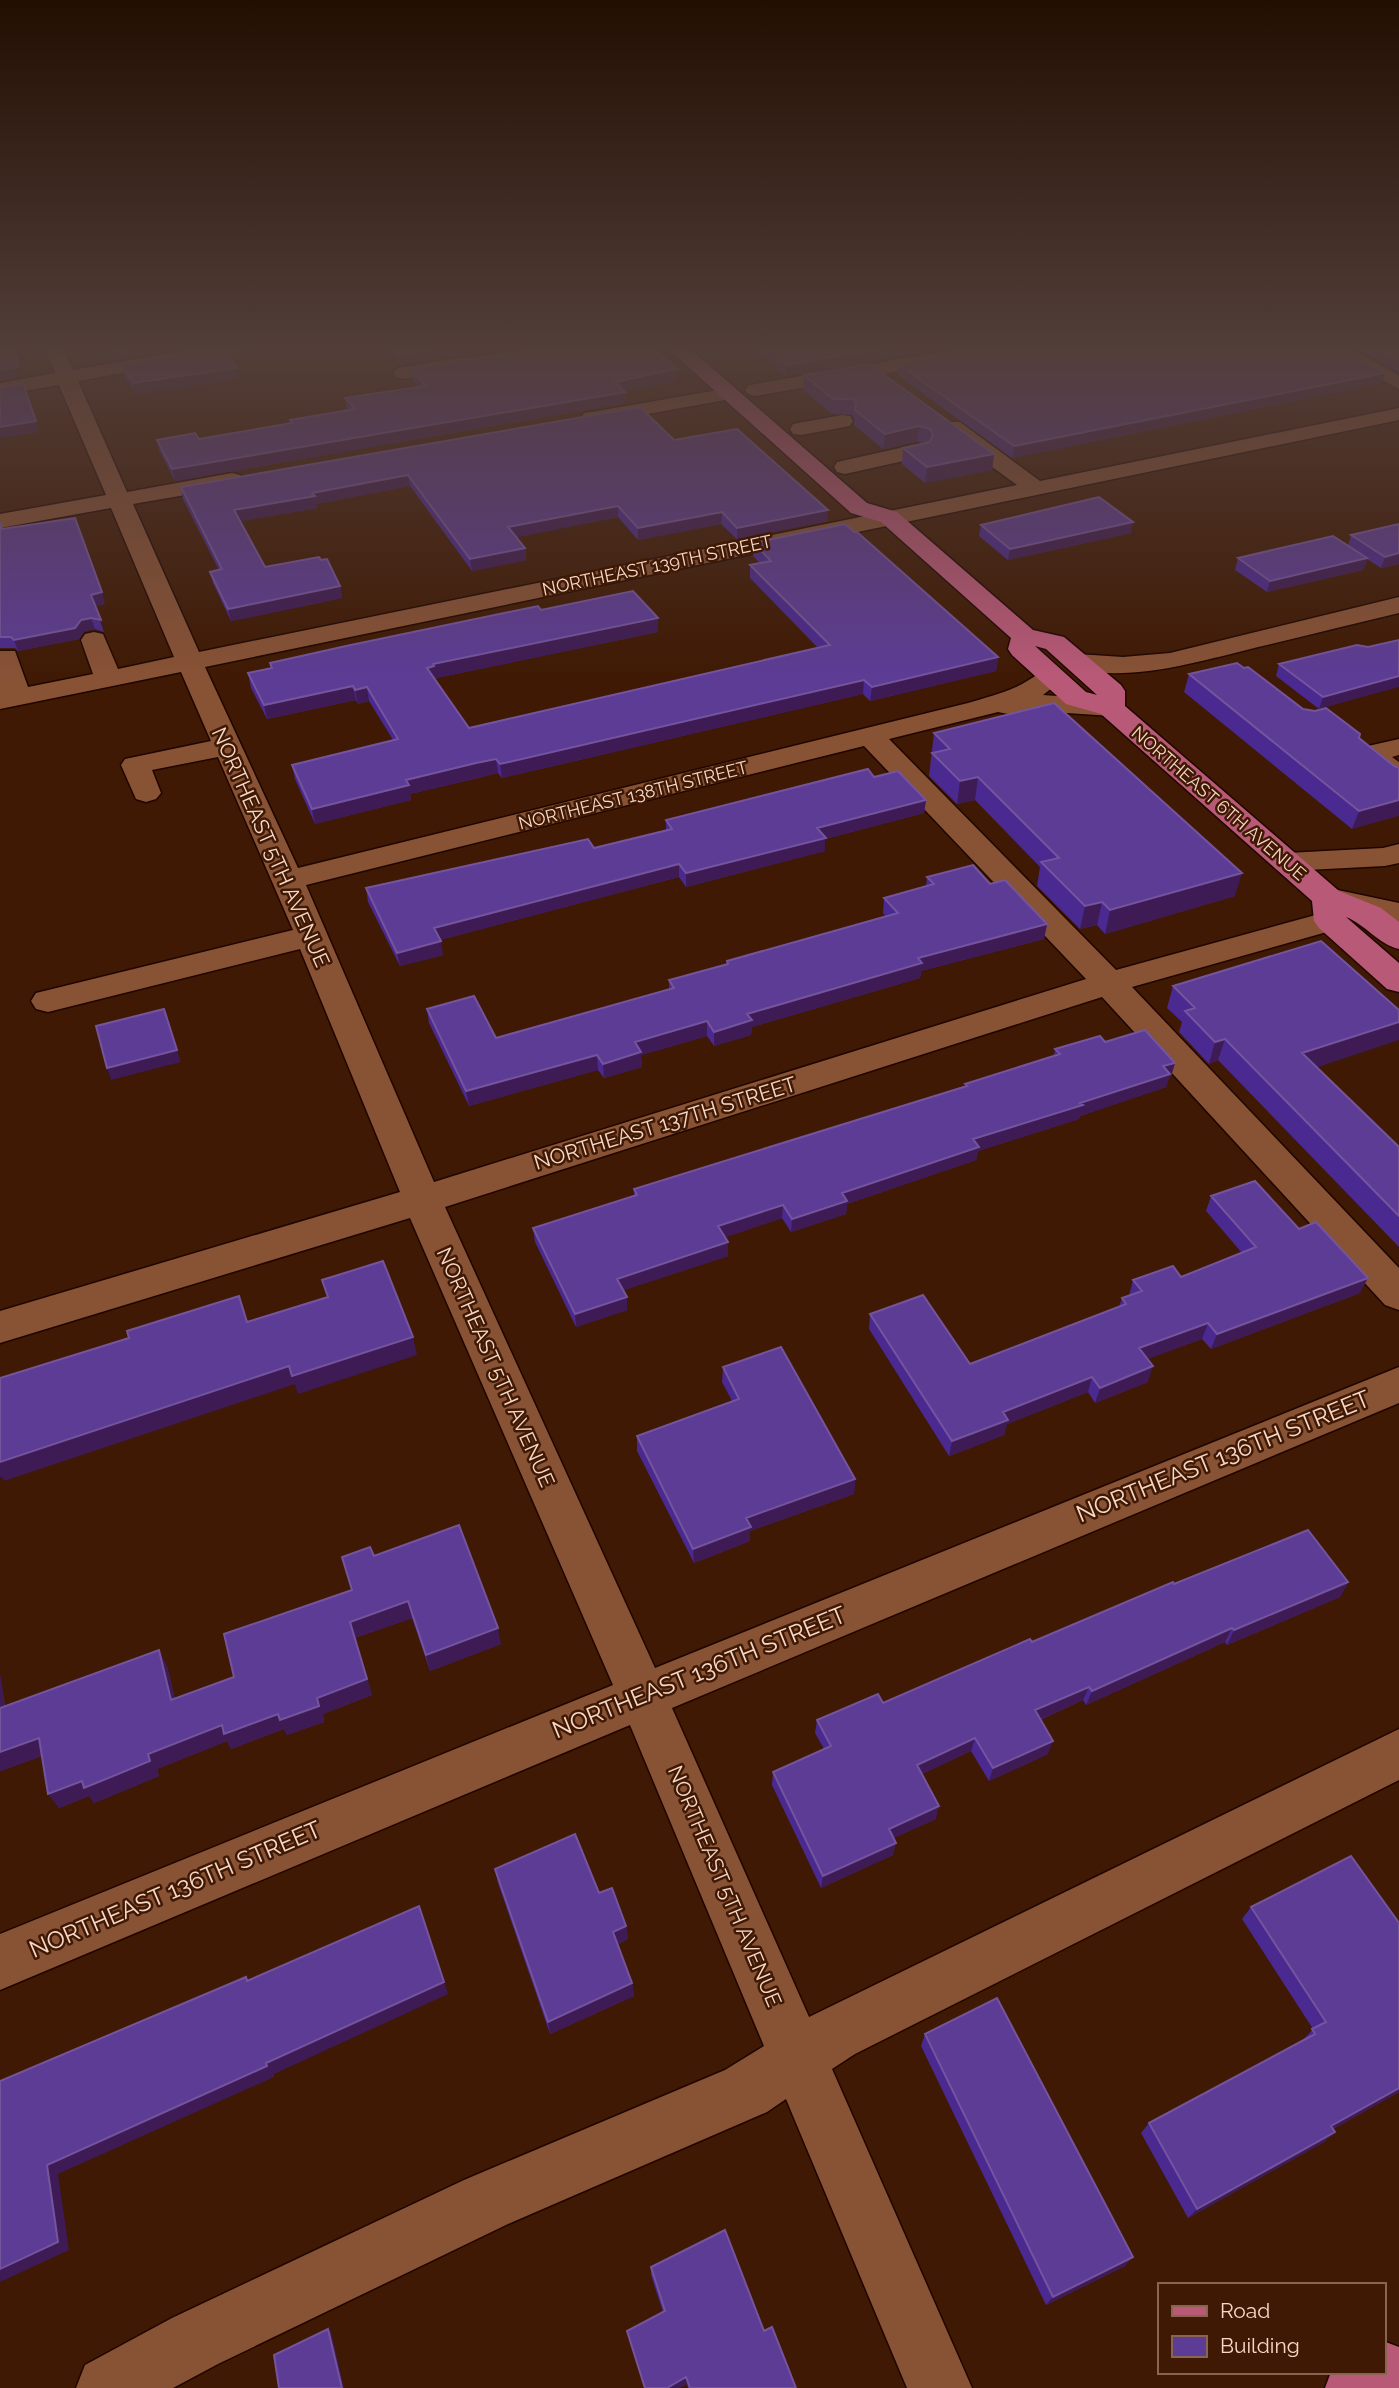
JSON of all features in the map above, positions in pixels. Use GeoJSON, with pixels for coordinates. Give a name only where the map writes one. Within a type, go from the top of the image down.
{"type":"FeatureCollection","features":[{"type":"Feature","properties":{"kind":"main road","name":"NORTHEAST 6TH AVENUE"},"geometry":{"type":"LineString","coordinates":[[810,457],[859,508],[889,517],[1024,636],[1055,643],[1077,662],[1111,700],[1287,862],[1329,910],[1399,981]]}},
{"type":"Feature","properties":{"kind":"main road","name":"NORTHEAST 6TH AVENUE"},"geometry":{"type":"LineString","coordinates":[[834,457],[886,504],[889,517]]}},
{"type":"Feature","properties":{"kind":"main road","name":"NORTHEAST 6TH AVENUE"},"geometry":{"type":"LineString","coordinates":[[1024,636],[1021,649],[1076,698],[1111,700]]}},
{"type":"Feature","properties":{"kind":"main road","name":"NORTHEAST 6TH AVENUE"},"geometry":{"type":"LineString","coordinates":[[1329,910],[1370,915],[1399,939]]}},
{"type":"Feature","properties":{"kind":"main road"},"geometry":{"type":"LineString","coordinates":[[1357,2388],[1379,2374]]}},
{"type":"Feature","properties":{"kind":"street","name":"NORTHEAST 5TH AVENUE"},"geometry":{"type":"LineString","coordinates":[[101,457],[288,880],[422,1199],[642,1695],[940,2388]]}},
{"type":"Feature","properties":{"kind":"street"},"geometry":{"type":"LineString","coordinates":[[845,467],[889,457]]}},
{"type":"Feature","properties":{"kind":"street"},"geometry":{"type":"LineString","coordinates":[[993,457],[1035,488]]}},
{"type":"Feature","properties":{"kind":"street","name":"NORTHEAST 139TH STREET"},"geometry":{"type":"LineString","coordinates":[[8,699],[190,663],[742,538],[807,525],[889,517],[1185,457]]}},
{"type":"Feature","properties":{"kind":"street"},"geometry":{"type":"LineString","coordinates":[[0,521],[257,476]]}},
{"type":"Feature","properties":{"kind":"street"},"geometry":{"type":"LineString","coordinates":[[1077,662],[1123,665],[1170,661],[1399,605]]}},
{"type":"Feature","properties":{"kind":"street"},"geometry":{"type":"LineString","coordinates":[[94,640],[108,679]]}},
{"type":"Feature","properties":{"kind":"street"},"geometry":{"type":"LineString","coordinates":[[1219,649],[1248,672]]}},
{"type":"Feature","properties":{"kind":"street"},"geometry":{"type":"LineString","coordinates":[[6,657],[8,699]]}},
{"type":"Feature","properties":{"kind":"street"},"geometry":{"type":"LineString","coordinates":[[1111,700],[1125,680],[1170,661]]}},
{"type":"Feature","properties":{"kind":"street","name":"NORTHEAST 138TH STREET"},"geometry":{"type":"LineString","coordinates":[[288,880],[978,709],[1027,693],[1052,677]]}},
{"type":"Feature","properties":{"kind":"street","name":"NORTHEAST 138TH STREET"},"geometry":{"type":"LineString","coordinates":[[978,709],[1111,700]]}},
{"type":"Feature","properties":{"kind":"street"},"geometry":{"type":"LineString","coordinates":[[870,736],[1109,983],[1399,1294]]}},
{"type":"Feature","properties":{"kind":"street"},"geometry":{"type":"LineString","coordinates":[[146,793],[135,765],[228,746]]}},
{"type":"Feature","properties":{"kind":"street"},"geometry":{"type":"LineString","coordinates":[[1397,747],[1369,754],[1399,776]]}},
{"type":"Feature","properties":{"kind":"street"},"geometry":{"type":"LineString","coordinates":[[1287,862],[1385,857],[1399,853]]}},
{"type":"Feature","properties":{"kind":"street","name":"NORTHEAST 137TH STREET"},"geometry":{"type":"LineString","coordinates":[[0,1328],[422,1199],[1109,983],[1329,910],[1399,913]]}},
{"type":"Feature","properties":{"kind":"street"},"geometry":{"type":"LineString","coordinates":[[48,1001],[312,936]]}},
{"type":"Feature","properties":{"kind":"street","name":"NORTHEAST 136TH STREET"},"geometry":{"type":"LineString","coordinates":[[0,1962],[1399,1384]]}},
{"type":"Feature","properties":{"kind":"street"},"geometry":{"type":"LineString","coordinates":[[108,2388],[195,2341],[473,2208],[746,2091],[835,2034],[1399,1754]]}},
{"type":"Feature","properties":{"kind":"building"},"geometry":{"type":"Polygon","coordinates":[[[166,457],[240,457],[172,469],[166,457]]]}},
{"type":"Feature","properties":{"kind":"building"},"geometry":{"type":"Polygon","coordinates":[[[351,457],[769,457],[828,510],[737,528],[722,512],[638,528],[618,506],[508,527],[525,548],[470,559],[408,475],[312,493],[315,496],[234,510],[265,567],[319,557],[321,560],[327,559],[340,586],[228,609],[210,572],[222,569],[181,487],[351,457]]]}},
{"type":"Feature","properties":{"kind":"building"},"geometry":{"type":"Polygon","coordinates":[[[915,457],[976,457],[927,467],[915,457]]]}},
{"type":"Feature","properties":{"kind":"building"},"geometry":{"type":"Polygon","coordinates":[[[1099,497],[1133,522],[1010,549],[981,525],[1099,497]]]}},
{"type":"Feature","properties":{"kind":"building"},"geometry":{"type":"Polygon","coordinates":[[[75,518],[102,592],[91,595],[101,620],[81,620],[75,628],[14,640],[11,637],[0,637],[0,522],[2,529],[75,518]]]}},
{"type":"Feature","properties":{"kind":"building"},"geometry":{"type":"Polygon","coordinates":[[[845,524],[998,657],[872,687],[864,680],[500,764],[496,759],[476,763],[406,780],[409,785],[312,809],[292,765],[398,739],[367,687],[355,690],[353,686],[264,705],[248,673],[272,668],[270,663],[346,646],[538,606],[541,610],[633,591],[658,618],[433,664],[434,666],[427,668],[469,728],[830,645],[750,565],[771,561],[754,543],[845,524]]]}},
{"type":"Feature","properties":{"kind":"building"},"geometry":{"type":"Polygon","coordinates":[[[1399,524],[1399,553],[1385,557],[1351,535],[1399,524]]]}},
{"type":"Feature","properties":{"kind":"building"},"geometry":{"type":"Polygon","coordinates":[[[1333,536],[1367,558],[1270,581],[1238,558],[1333,536]]]}},
{"type":"Feature","properties":{"kind":"building"},"geometry":{"type":"Polygon","coordinates":[[[1399,640],[1399,676],[1323,697],[1279,664],[1357,645],[1368,647],[1399,640]]]}},
{"type":"Feature","properties":{"kind":"building"},"geometry":{"type":"Polygon","coordinates":[[[1237,663],[1244,668],[1248,667],[1303,709],[1315,711],[1326,708],[1360,734],[1359,738],[1399,768],[1399,800],[1359,811],[1189,674],[1237,663]]]}},
{"type":"Feature","properties":{"kind":"building"},"geometry":{"type":"Polygon","coordinates":[[[1054,703],[1242,873],[1110,910],[1102,902],[1085,906],[1041,862],[1059,858],[978,777],[960,781],[932,753],[950,749],[934,733],[1054,703]]]}},
{"type":"Feature","properties":{"kind":"building"},"geometry":{"type":"Polygon","coordinates":[[[868,769],[874,777],[898,771],[926,800],[817,828],[826,838],[686,873],[679,864],[434,928],[441,941],[397,953],[366,888],[588,839],[594,848],[672,829],[666,820],[868,769]]]}},
{"type":"Feature","properties":{"kind":"building"},"geometry":{"type":"Polygon","coordinates":[[[973,865],[990,884],[1005,880],[1047,924],[918,958],[922,963],[747,1014],[752,1020],[714,1032],[707,1021],[635,1042],[641,1052],[603,1064],[597,1055],[466,1091],[427,1009],[474,996],[496,1038],[674,988],[669,980],[898,913],[884,898],[934,884],[927,877],[973,865]]]}},
{"type":"Feature","properties":{"kind":"building"},"geometry":{"type":"Polygon","coordinates":[[[1321,941],[1399,1010],[1399,1022],[1302,1053],[1399,1147],[1399,1216],[1225,1039],[1215,1042],[1185,1011],[1195,1008],[1173,986],[1321,941]]]}},
{"type":"Feature","properties":{"kind":"building"},"geometry":{"type":"Polygon","coordinates":[[[164,1009],[177,1050],[107,1068],[96,1026],[164,1009]]]}},
{"type":"Feature","properties":{"kind":"building"},"geometry":{"type":"Polygon","coordinates":[[[1145,1030],[1175,1063],[1163,1066],[1170,1074],[1080,1103],[1083,1105],[973,1139],[979,1147],[842,1193],[847,1201],[792,1219],[783,1205],[718,1226],[728,1242],[617,1279],[627,1297],[575,1314],[533,1228],[637,1195],[634,1189],[967,1086],[965,1084],[1060,1054],[1055,1049],[1100,1036],[1105,1042],[1145,1030]]]}},
{"type":"Feature","properties":{"kind":"building"},"geometry":{"type":"Polygon","coordinates":[[[1255,1181],[1299,1229],[1316,1222],[1368,1278],[1217,1334],[1208,1323],[1139,1348],[1153,1366],[1100,1388],[1092,1377],[1003,1412],[1008,1420],[952,1441],[870,1314],[923,1295],[970,1364],[1126,1304],[1122,1298],[1142,1291],[1133,1280],[1173,1266],[1181,1277],[1256,1247],[1211,1196],[1255,1181]]]}},
{"type":"Feature","properties":{"kind":"building"},"geometry":{"type":"Polygon","coordinates":[[[383,1261],[413,1337],[292,1376],[289,1366],[0,1462],[0,1378],[129,1338],[127,1331],[239,1296],[247,1322],[328,1297],[322,1280],[383,1261]]]}},
{"type":"Feature","properties":{"kind":"building"},"geometry":{"type":"Polygon","coordinates":[[[781,1347],[855,1479],[746,1518],[751,1527],[693,1549],[637,1436],[739,1399],[723,1367],[781,1347]]]}},
{"type":"Feature","properties":{"kind":"building"},"geometry":{"type":"Polygon","coordinates":[[[459,1525],[498,1628],[426,1655],[408,1601],[350,1622],[367,1679],[317,1698],[319,1706],[280,1720],[278,1714],[224,1734],[222,1725],[148,1754],[150,1761],[84,1788],[82,1781],[48,1794],[39,1738],[0,1752],[0,1708],[159,1650],[171,1700],[234,1677],[224,1634],[352,1590],[342,1557],[370,1547],[374,1556],[459,1525]]]}},
{"type":"Feature","properties":{"kind":"building"},"geometry":{"type":"Polygon","coordinates":[[[1308,1530],[1348,1582],[1234,1630],[1232,1628],[1092,1691],[1089,1687],[1035,1710],[1053,1741],[993,1768],[975,1738],[917,1765],[939,1806],[889,1829],[896,1843],[823,1876],[773,1772],[831,1746],[817,1720],[878,1694],[883,1703],[1030,1639],[1032,1642],[1173,1582],[1174,1584],[1308,1530]]]}},
{"type":"Feature","properties":{"kind":"building"},"geometry":{"type":"Polygon","coordinates":[[[575,1834],[599,1893],[612,1888],[626,1926],[613,1932],[632,1983],[548,2022],[495,1869],[575,1834]]]}},
{"type":"Feature","properties":{"kind":"building"},"geometry":{"type":"Polygon","coordinates":[[[1351,1856],[1399,1923],[1399,2088],[1331,2126],[1335,2132],[1197,2209],[1149,2123],[1315,2034],[1312,2029],[1326,2022],[1251,1907],[1351,1856]]]}},
{"type":"Feature","properties":{"kind":"building"},"geometry":{"type":"Polygon","coordinates":[[[419,1906],[444,1982],[266,2063],[267,2066],[47,2165],[58,2242],[0,2269],[0,2081],[246,1977],[247,1981],[419,1906]]]}},
{"type":"Feature","properties":{"kind":"building"},"geometry":{"type":"Polygon","coordinates":[[[997,1998],[1133,2257],[1053,2297],[925,2034],[997,1998]]]}},
{"type":"Feature","properties":{"kind":"building"},"geometry":{"type":"Polygon","coordinates":[[[725,2230],[764,2331],[772,2327],[796,2388],[690,2388],[686,2377],[667,2388],[645,2388],[627,2331],[665,2311],[651,2267],[725,2230]]]}},
{"type":"Feature","properties":{"kind":"building"},"geometry":{"type":"Polygon","coordinates":[[[328,2329],[342,2388],[279,2388],[274,2355],[328,2329]]]}}]}
